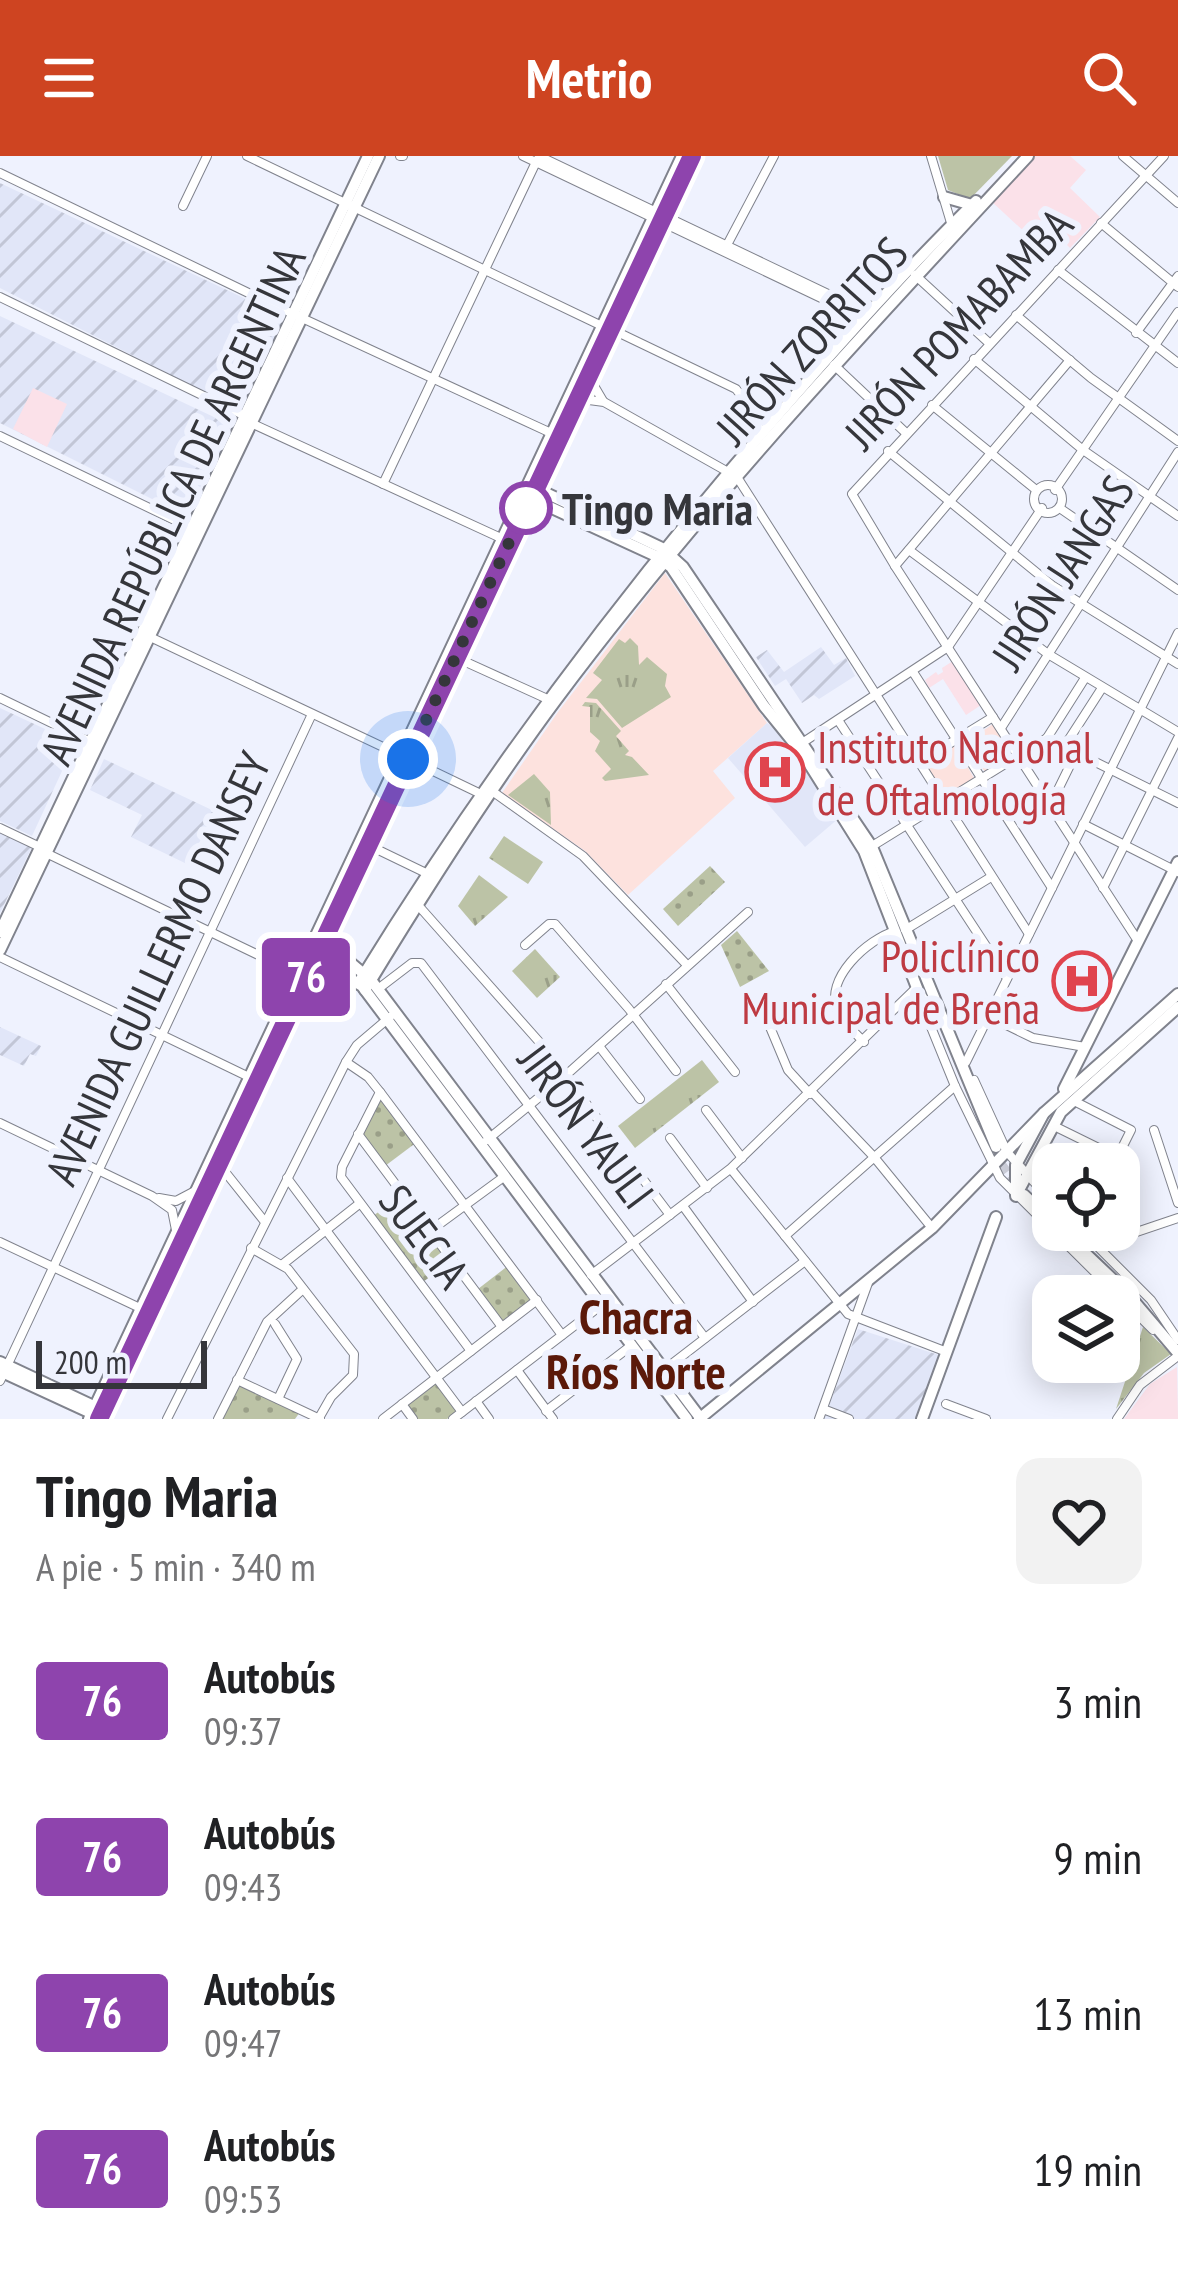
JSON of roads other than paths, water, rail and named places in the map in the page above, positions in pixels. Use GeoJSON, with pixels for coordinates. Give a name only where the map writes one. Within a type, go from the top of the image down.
{"type":"FeatureCollection","features":[{"type":"Feature","properties":{"kind":"main road","name":"AVENIDA REPÚBLICA DE ARGENTINA"},"geometry":{"type":"LineString","coordinates":[[350,206],[368,156]]}},
{"type":"Feature","properties":{"kind":"main road","name":"AVENIDA REPÚBLICA DE ARGENTINA"},"geometry":{"type":"LineString","coordinates":[[0,932],[350,206],[379,156]]}},
{"type":"Feature","properties":{"kind":"main road"},"geometry":{"type":"LineString","coordinates":[[659,217],[682,156]]}},
{"type":"Feature","properties":{"kind":"main road"},"geometry":{"type":"LineString","coordinates":[[96,1415],[218,1163],[551,433],[692,156]]}},
{"type":"Feature","properties":{"kind":"main road","name":"JIRÓN ZORRITOS"},"geometry":{"type":"LineString","coordinates":[[368,983],[550,700],[663,555],[972,205],[1024,156]]}},
{"type":"Feature","properties":{"kind":"main road","name":"JIRÓN ZORRITOS"},"geometry":{"type":"LineString","coordinates":[[733,474],[760,434],[1024,156]]}},
{"type":"Feature","properties":{"kind":"main road"},"geometry":{"type":"LineString","coordinates":[[944,197],[972,205]]}},
{"type":"Feature","properties":{"kind":"main road"},"geometry":{"type":"LineString","coordinates":[[528,491],[591,370],[606,327]]}},
{"type":"Feature","properties":{"kind":"main road"},"geometry":{"type":"LineString","coordinates":[[528,491],[663,555],[764,706],[801,744],[868,849],[920,991],[1023,1193],[1032,1200]]}},
{"type":"Feature","properties":{"kind":"main road"},"geometry":{"type":"LineString","coordinates":[[96,1415],[140,1309],[298,974],[368,845],[404,757],[457,658],[506,540]]}},
{"type":"Feature","properties":{"kind":"main road","name":"JIRÓN ZORRITOS"},"geometry":{"type":"LineString","coordinates":[[368,983],[426,873],[486,794]]}},
{"type":"Feature","properties":{"kind":"main road","name":"AVENIDA REPÚBLICA DE ARGENTINA"},"geometry":{"type":"LineString","coordinates":[[0,953],[43,850]]}},
{"type":"Feature","properties":{"kind":"main road"},"geometry":{"type":"LineString","coordinates":[[1057,1100],[1177,868]]}},
{"type":"Feature","properties":{"kind":"main road"},"geometry":{"type":"LineString","coordinates":[[314,950],[368,983],[606,1302],[700,1419],[932,1228],[1008,1158],[1057,1100],[1178,1007]]}},
{"type":"Feature","properties":{"kind":"main road"},"geometry":{"type":"LineString","coordinates":[[1042,1143],[1115,1052],[1178,994]]}},
{"type":"Feature","properties":{"kind":"main road"},"geometry":{"type":"LineString","coordinates":[[1085,1051],[1098,1072]]}},
{"type":"Feature","properties":{"kind":"main road"},"geometry":{"type":"LineString","coordinates":[[486,1142],[505,1176],[587,1277]]}},
{"type":"Feature","properties":{"kind":"main road"},"geometry":{"type":"LineString","coordinates":[[1008,1158],[1032,1155]]}},
{"type":"Feature","properties":{"kind":"main road"},"geometry":{"type":"LineString","coordinates":[[922,1419],[996,1216]]}},
{"type":"Feature","properties":{"kind":"main road"},"geometry":{"type":"LineString","coordinates":[[1083,1251],[1177,1348]]}},
{"type":"Feature","properties":{"kind":"main road"},"geometry":{"type":"LineString","coordinates":[[1093,1251],[1132,1289],[1177,1348]]}},
{"type":"Feature","properties":{"kind":"main road"},"geometry":{"type":"LineString","coordinates":[[606,1302],[687,1419]]}},
{"type":"Feature","properties":{"kind":"main road"},"geometry":{"type":"LineString","coordinates":[[2,1370],[96,1415]]}},
{"type":"Feature","properties":{"kind":"street"},"geometry":{"type":"LineString","coordinates":[[183,206],[207,156]]}},
{"type":"Feature","properties":{"kind":"street"},"geometry":{"type":"LineString","coordinates":[[247,156],[736,389],[753,411],[760,434]]}},
{"type":"Feature","properties":{"kind":"street"},"geometry":{"type":"LineString","coordinates":[[523,156],[538,158],[870,318]]}},
{"type":"Feature","properties":{"kind":"street"},"geometry":{"type":"LineString","coordinates":[[727,246],[773,156]]}},
{"type":"Feature","properties":{"kind":"street"},"geometry":{"type":"LineString","coordinates":[[931,156],[953,229]]}},
{"type":"Feature","properties":{"kind":"street"},"geometry":{"type":"LineString","coordinates":[[1124,156],[1178,203]]}},
{"type":"Feature","properties":{"kind":"street","name":"JIRÓN POMABAMBA"},"geometry":{"type":"LineString","coordinates":[[895,566],[852,494],[1164,156]]}},
{"type":"Feature","properties":{"kind":"street"},"geometry":{"type":"LineString","coordinates":[[382,484],[538,158]]}},
{"type":"Feature","properties":{"kind":"street"},"geometry":{"type":"LineString","coordinates":[[0,173],[551,433]]}},
{"type":"Feature","properties":{"kind":"street"},"geometry":{"type":"LineString","coordinates":[[659,217],[813,290]]}},
{"type":"Feature","properties":{"kind":"street"},"geometry":{"type":"LineString","coordinates":[[1101,223],[1176,282],[1136,333]]}},
{"type":"Feature","properties":{"kind":"street"},"geometry":{"type":"LineString","coordinates":[[1058,270],[1178,363]]}},
{"type":"Feature","properties":{"kind":"street"},"geometry":{"type":"LineString","coordinates":[[914,275],[989,344]]}},
{"type":"Feature","properties":{"kind":"street"},"geometry":{"type":"LineString","coordinates":[[0,298],[506,540]]}},
{"type":"Feature","properties":{"kind":"street"},"geometry":{"type":"LineString","coordinates":[[1055,490],[1178,312]]}},
{"type":"Feature","properties":{"kind":"street"},"geometry":{"type":"LineString","coordinates":[[1016,315],[1178,441]]}},
{"type":"Feature","properties":{"kind":"street"},"geometry":{"type":"LineString","coordinates":[[974,359],[1084,450],[1178,515]]}},
{"type":"Feature","properties":{"kind":"street"},"geometry":{"type":"LineString","coordinates":[[1070,360],[895,566],[1138,942]]}},
{"type":"Feature","properties":{"kind":"street"},"geometry":{"type":"LineString","coordinates":[[834,364],[905,433]]}},
{"type":"Feature","properties":{"kind":"street"},"geometry":{"type":"LineString","coordinates":[[591,370],[593,385],[604,402]]}},
{"type":"Feature","properties":{"kind":"street"},"geometry":{"type":"LineString","coordinates":[[572,409],[589,400],[604,402],[733,474],[1029,934]]}},
{"type":"Feature","properties":{"kind":"street"},"geometry":{"type":"LineString","coordinates":[[932,404],[1035,490]]}},
{"type":"Feature","properties":{"kind":"street"},"geometry":{"type":"LineString","coordinates":[[0,436],[195,530]]}},
{"type":"Feature","properties":{"kind":"street"},"geometry":{"type":"LineString","coordinates":[[889,451],[1011,554],[1178,664]]}},
{"type":"Feature","properties":{"kind":"street","name":"JIRÓN JANGAS"},"geometry":{"type":"LineString","coordinates":[[1000,728],[1178,452]]}},
{"type":"Feature","properties":{"kind":"street"},"geometry":{"type":"LineString","coordinates":[[1035,490],[1043,485],[1055,490],[1063,499],[1060,509]]}},
{"type":"Feature","properties":{"kind":"street"},"geometry":{"type":"LineString","coordinates":[[1035,490],[1034,500],[1042,508],[1060,509]]}},
{"type":"Feature","properties":{"kind":"street"},"geometry":{"type":"LineString","coordinates":[[801,744],[948,647],[1042,508]]}},
{"type":"Feature","properties":{"kind":"street"},"geometry":{"type":"LineString","coordinates":[[1060,509],[1178,590]]}},
{"type":"Feature","properties":{"kind":"street"},"geometry":{"type":"LineString","coordinates":[[908,550],[1048,654],[1178,735],[1103,888]]}},
{"type":"Feature","properties":{"kind":"street"},"geometry":{"type":"LineString","coordinates":[[966,1062],[1178,633]]}},
{"type":"Feature","properties":{"kind":"street"},"geometry":{"type":"LineString","coordinates":[[145,635],[486,794],[583,856],[687,965]]}},
{"type":"Feature","properties":{"kind":"street"},"geometry":{"type":"LineString","coordinates":[[457,658],[550,700]]}},
{"type":"Feature","properties":{"kind":"street"},"geometry":{"type":"LineString","coordinates":[[913,672],[1052,888]]}},
{"type":"Feature","properties":{"kind":"street"},"geometry":{"type":"LineString","coordinates":[[868,849],[1046,738],[1085,678]]}},
{"type":"Feature","properties":{"kind":"street"},"geometry":{"type":"LineString","coordinates":[[1064,747],[1102,688]]}},
{"type":"Feature","properties":{"kind":"street"},"geometry":{"type":"LineString","coordinates":[[0,698],[94,743]]}},
{"type":"Feature","properties":{"kind":"street","name":"AVENIDA GUILLERMO DANSEY"},"geometry":{"type":"LineString","coordinates":[[2,1370],[312,714]]}},
{"type":"Feature","properties":{"kind":"street","name":"JIRÓN JANGAS"},"geometry":{"type":"LineString","coordinates":[[918,763],[993,717]]}},
{"type":"Feature","properties":{"kind":"street"},"geometry":{"type":"LineString","coordinates":[[838,720],[1007,978]]}},
{"type":"Feature","properties":{"kind":"street"},"geometry":{"type":"LineString","coordinates":[[1046,738],[1178,803]]}},
{"type":"Feature","properties":{"kind":"street"},"geometry":{"type":"LineString","coordinates":[[1050,805],[1076,753]]}},
{"type":"Feature","properties":{"kind":"street"},"geometry":{"type":"LineString","coordinates":[[1083,824],[1177,868]]}},
{"type":"Feature","properties":{"kind":"street"},"geometry":{"type":"LineString","coordinates":[[0,828],[298,974]]}},
{"type":"Feature","properties":{"kind":"street"},"geometry":{"type":"LineString","coordinates":[[368,845],[426,873]]}},
{"type":"Feature","properties":{"kind":"street"},"geometry":{"type":"LineString","coordinates":[[864,1042],[838,1012],[836,988],[843,972],[875,939],[900,930],[991,877]]}},
{"type":"Feature","properties":{"kind":"street"},"geometry":{"type":"LineString","coordinates":[[417,904],[566,1076],[603,1126]]}},
{"type":"Feature","properties":{"kind":"street"},"geometry":{"type":"LineString","coordinates":[[486,1142],[748,912]]}},
{"type":"Feature","properties":{"kind":"street"},"geometry":{"type":"LineString","coordinates":[[525,945],[549,923],[555,924],[634,1014],[676,1071]]}},
{"type":"Feature","properties":{"kind":"street"},"geometry":{"type":"LineString","coordinates":[[0,953],[249,1077]]}},
{"type":"Feature","properties":{"kind":"street","name":"JIRÓN YAULI"},"geometry":{"type":"LineString","coordinates":[[368,983],[412,963],[424,967],[705,1338]]}},
{"type":"Feature","properties":{"kind":"street"},"geometry":{"type":"LineString","coordinates":[[667,984],[735,1072]]}},
{"type":"Feature","properties":{"kind":"street"},"geometry":{"type":"LineString","coordinates":[[587,1277],[730,1169],[920,991]]}},
{"type":"Feature","properties":{"kind":"street"},"geometry":{"type":"LineString","coordinates":[[920,991],[941,1005],[1008,1158],[1032,1182]]}},
{"type":"Feature","properties":{"kind":"street"},"geometry":{"type":"LineString","coordinates":[[920,991],[955,1086],[995,1170],[1177,1348]]}},
{"type":"Feature","properties":{"kind":"street"},"geometry":{"type":"LineString","coordinates":[[758,1006],[788,1070],[874,1157],[932,1228]]}},
{"type":"Feature","properties":{"kind":"street"},"geometry":{"type":"LineString","coordinates":[[167,1419],[346,1062],[357,1045],[391,1016]]}},
{"type":"Feature","properties":{"kind":"street"},"geometry":{"type":"LineString","coordinates":[[988,1016],[1033,1038],[1085,1051]]}},
{"type":"Feature","properties":{"kind":"street"},"geometry":{"type":"LineString","coordinates":[[599,1046],[640,1099]]}},
{"type":"Feature","properties":{"kind":"street"},"geometry":{"type":"LineString","coordinates":[[346,1062],[380,1092],[562,1335]]}},
{"type":"Feature","properties":{"kind":"street"},"geometry":{"type":"LineString","coordinates":[[785,1236],[955,1086]]}},
{"type":"Feature","properties":{"kind":"street","name":"SUECIA"},"geometry":{"type":"LineString","coordinates":[[380,1092],[341,1172],[359,1204],[471,1351]]}},
{"type":"Feature","properties":{"kind":"street"},"geometry":{"type":"LineString","coordinates":[[1072,1100],[1131,1130],[1124,1143]]}},
{"type":"Feature","properties":{"kind":"street"},"geometry":{"type":"LineString","coordinates":[[706,1110],[742,1158]]}},
{"type":"Feature","properties":{"kind":"street"},"geometry":{"type":"LineString","coordinates":[[0,1123],[152,1196],[172,1210],[176,1231]]}},
{"type":"Feature","properties":{"kind":"street"},"geometry":{"type":"LineString","coordinates":[[1052,1125],[1084,1143]]}},
{"type":"Feature","properties":{"kind":"street"},"geometry":{"type":"LineString","coordinates":[[1154,1130],[1178,1203]]}},
{"type":"Feature","properties":{"kind":"street"},"geometry":{"type":"LineString","coordinates":[[358,1134],[502,1328]]}},
{"type":"Feature","properties":{"kind":"street"},"geometry":{"type":"LineString","coordinates":[[670,1138],[707,1188]]}},
{"type":"Feature","properties":{"kind":"street"},"geometry":{"type":"LineString","coordinates":[[218,1163],[265,1222]]}},
{"type":"Feature","properties":{"kind":"street"},"geometry":{"type":"LineString","coordinates":[[634,1166],[670,1215]]}},
{"type":"Feature","properties":{"kind":"street"},"geometry":{"type":"LineString","coordinates":[[730,1169],[840,1305],[856,1318],[946,1352]]}},
{"type":"Feature","properties":{"kind":"street"},"geometry":{"type":"LineString","coordinates":[[430,1232],[505,1176]]}},
{"type":"Feature","properties":{"kind":"street"},"geometry":{"type":"LineString","coordinates":[[287,1178],[462,1412]]}},
{"type":"Feature","properties":{"kind":"street"},"geometry":{"type":"LineString","coordinates":[[152,1196],[176,1201],[195,1191]]}},
{"type":"Feature","properties":{"kind":"street"},"geometry":{"type":"LineString","coordinates":[[283,1264],[359,1204]]}},
{"type":"Feature","properties":{"kind":"street"},"geometry":{"type":"LineString","coordinates":[[683,1205],[753,1302]]}},
{"type":"Feature","properties":{"kind":"street"},"geometry":{"type":"LineString","coordinates":[[1140,1231],[1178,1218]]}},
{"type":"Feature","properties":{"kind":"street"},"geometry":{"type":"LineString","coordinates":[[0,1242],[140,1309]]}},
{"type":"Feature","properties":{"kind":"street"},"geometry":{"type":"LineString","coordinates":[[237,1380],[320,1419],[326,1404],[353,1375],[354,1354],[303,1288],[283,1264],[251,1248]]}},
{"type":"Feature","properties":{"kind":"street"},"geometry":{"type":"LineString","coordinates":[[1104,1251],[1151,1300],[1177,1348]]}},
{"type":"Feature","properties":{"kind":"street"},"geometry":{"type":"LineString","coordinates":[[664,1370],[805,1262]]}},
{"type":"Feature","properties":{"kind":"street"},"geometry":{"type":"LineString","coordinates":[[849,1419],[821,1414],[869,1281]]}},
{"type":"Feature","properties":{"kind":"street"},"geometry":{"type":"LineString","coordinates":[[218,1419],[271,1317],[303,1288]]}},
{"type":"Feature","properties":{"kind":"street"},"geometry":{"type":"LineString","coordinates":[[382,1419],[537,1300]]}},
{"type":"Feature","properties":{"kind":"street"},"geometry":{"type":"LineString","coordinates":[[453,1419],[606,1302]]}},
{"type":"Feature","properties":{"kind":"street"},"geometry":{"type":"LineString","coordinates":[[275,1324],[297,1359],[278,1399]]}},
{"type":"Feature","properties":{"kind":"street"},"geometry":{"type":"LineString","coordinates":[[517,1370],[549,1415],[632,1345]]}},
{"type":"Feature","properties":{"kind":"street"},"geometry":{"type":"LineString","coordinates":[[1117,1419],[1140,1385],[1177,1348]]}},
{"type":"Feature","properties":{"kind":"street"},"geometry":{"type":"LineString","coordinates":[[476,1401],[489,1419]]}},
{"type":"Feature","properties":{"kind":"street"},"geometry":{"type":"LineString","coordinates":[[402,1404],[413,1419]]}},
{"type":"Feature","properties":{"kind":"street"},"geometry":{"type":"LineString","coordinates":[[946,1404],[986,1419]]}},
{"type":"Feature","properties":{"kind":"tunnel"},"geometry":{"type":"LineString","coordinates":[[992,1152],[1018,1188]]}},
{"type":"Feature","properties":{"kind":"place","name":"Tingo Maria"},"geometry":{"type":"Point","coordinates":[526,508]}},
{"type":"Feature","properties":{"kind":"place","name":"Instituto Nacional de Oftalmología"},"geometry":{"type":"Point","coordinates":[775,772]}},
{"type":"Feature","properties":{"kind":"place","name":"Policlínico Municipal de Breña"},"geometry":{"type":"Point","coordinates":[1082,981]}},
{"type":"Feature","properties":{"kind":"district","name":"Chacra Ríos Norte"},"geometry":{"type":"Point","coordinates":[636,1344]}}]}
